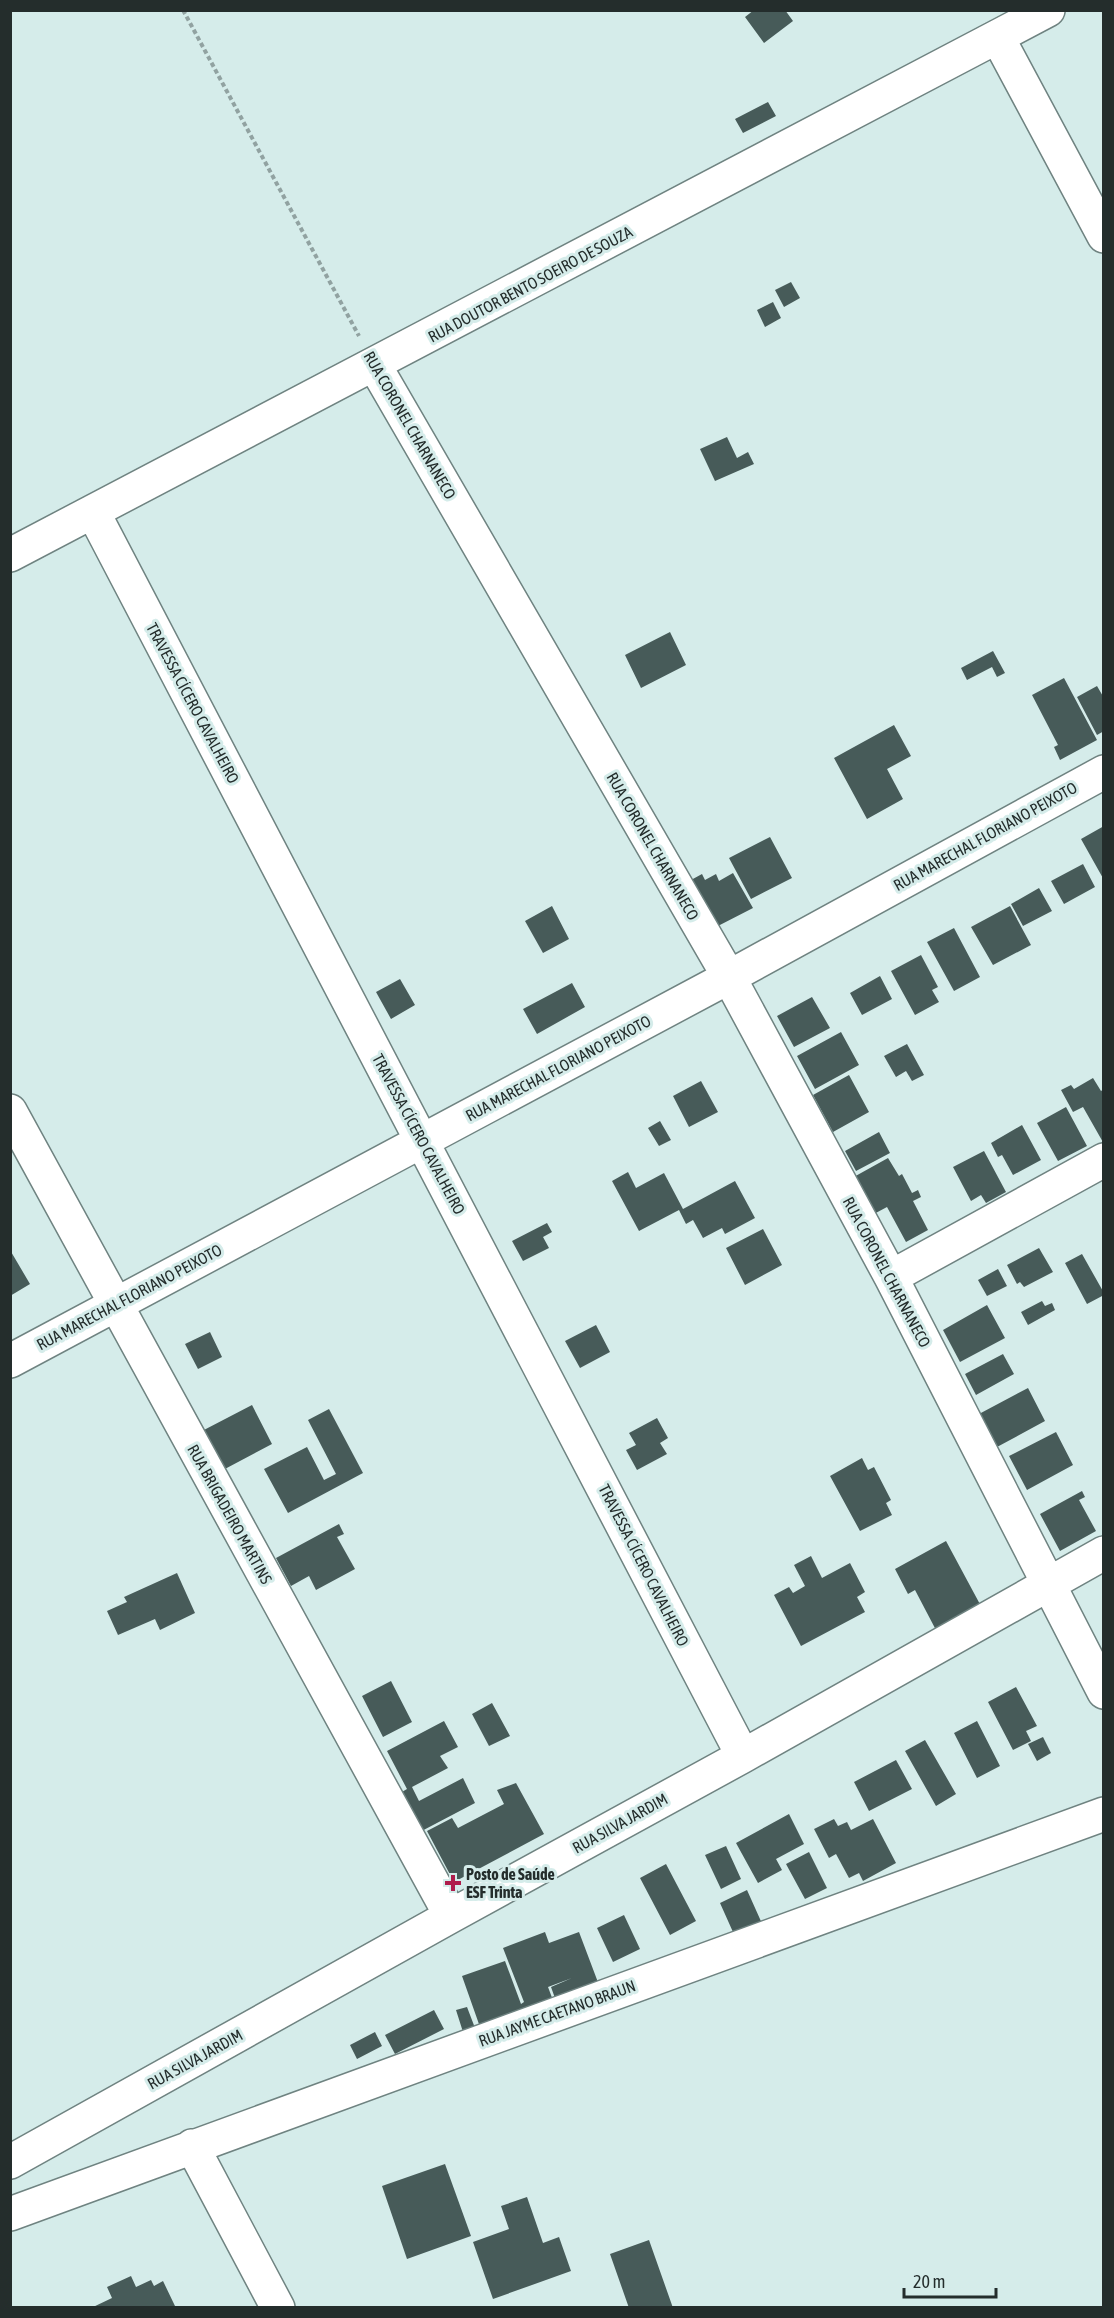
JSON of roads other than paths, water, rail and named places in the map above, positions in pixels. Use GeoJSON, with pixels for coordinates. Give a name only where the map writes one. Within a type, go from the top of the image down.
{"type":"FeatureCollection","features":[{"type":"Feature","properties":{"kind":"street","name":"RUA DOUTOR BENTO SOEIRO DE SOUZA"},"geometry":{"type":"LineString","coordinates":[[10,555],[375,366],[1048,10]]}},
{"type":"Feature","properties":{"kind":"street"},"geometry":{"type":"LineString","coordinates":[[998,38],[1104,236]]}},
{"type":"Feature","properties":{"kind":"street","name":"RUA CORONEL CHARNANECO"},"geometry":{"type":"LineString","coordinates":[[375,366],[729,977],[891,1277],[1104,1692]]}},
{"type":"Feature","properties":{"kind":"street","name":"TRAVESSA CÍCERO CAVALHEIRO"},"geometry":{"type":"LineString","coordinates":[[93,512],[743,1756]]}},
{"type":"Feature","properties":{"kind":"street","name":"RUA MARECHAL FLORIANO PEIXOTO"},"geometry":{"type":"LineString","coordinates":[[10,1361],[729,977],[1104,772]]}},
{"type":"Feature","properties":{"kind":"street","name":"RUA BRIGADEIRO MARTINS"},"geometry":{"type":"LineString","coordinates":[[10,1111],[451,1916]]}},
{"type":"Feature","properties":{"kind":"street"},"geometry":{"type":"LineString","coordinates":[[891,1277],[1104,1160]]}},
{"type":"Feature","properties":{"kind":"street","name":"RUA SILVA JARDIM"},"geometry":{"type":"LineString","coordinates":[[10,2162],[1104,1553]]}},
{"type":"Feature","properties":{"kind":"street","name":"RUA JAYME CAETANO BRAUN"},"geometry":{"type":"LineString","coordinates":[[10,2214],[1104,1814]]}},
{"type":"Feature","properties":{"kind":"street"},"geometry":{"type":"LineString","coordinates":[[192,2146],[278,2307]]}},
{"type":"Feature","properties":{"kind":"place","name":"Posto de Saúde ESF Trinta"},"geometry":{"type":"Point","coordinates":[453,1883]}}]}
